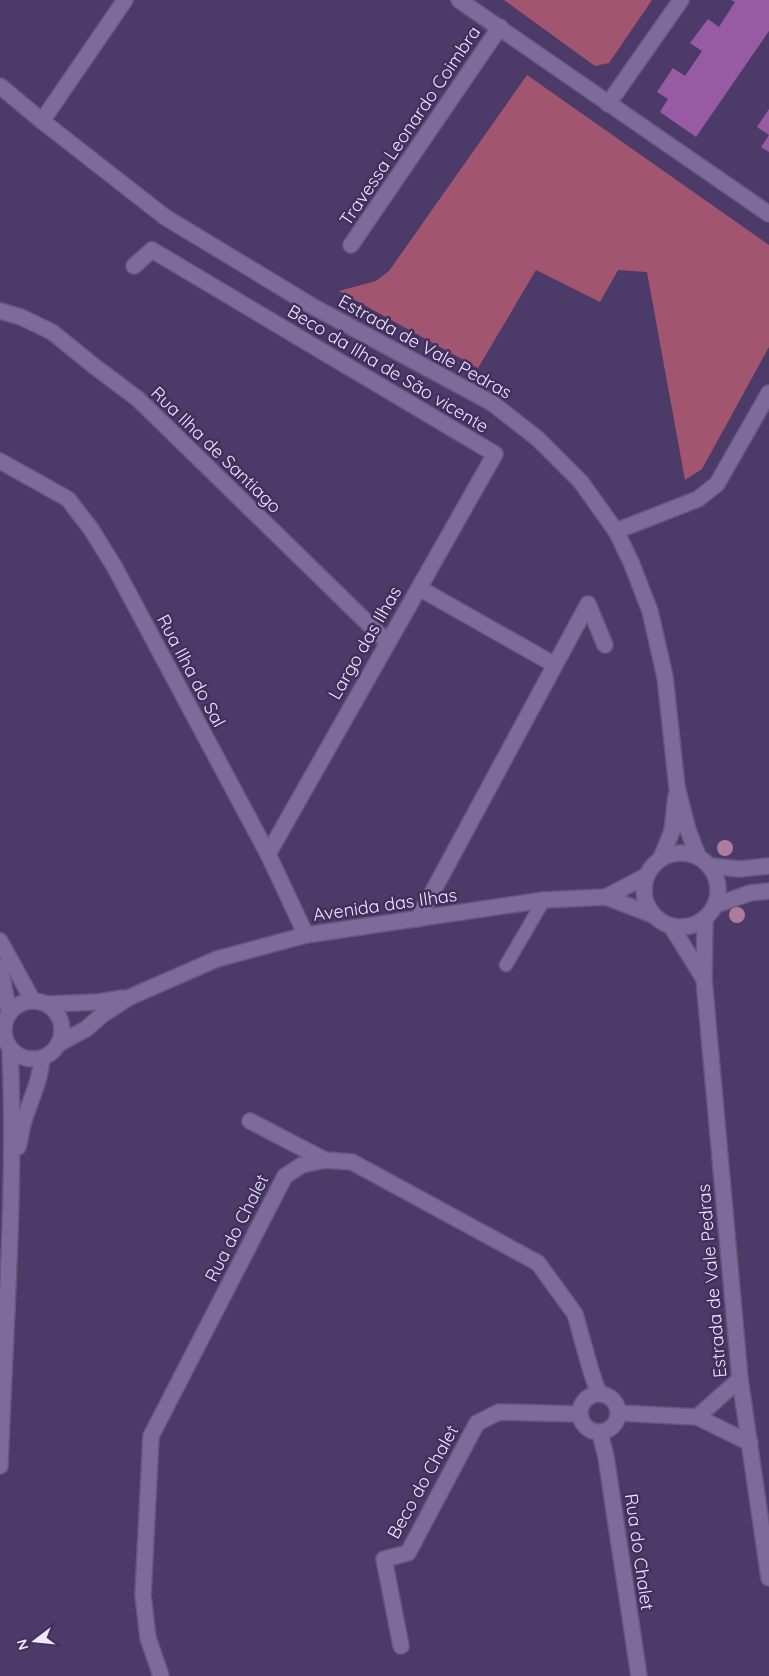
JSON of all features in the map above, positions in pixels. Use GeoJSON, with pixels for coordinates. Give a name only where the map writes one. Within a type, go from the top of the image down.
{"type":"FeatureCollection","features":[{"type":"Feature","properties":{"kind":"street"},"geometry":{"type":"LineString","coordinates":[[42,121],[125,0]]}},
{"type":"Feature","properties":{"kind":"street"},"geometry":{"type":"LineString","coordinates":[[459,0],[769,214]]}},
{"type":"Feature","properties":{"kind":"street"},"geometry":{"type":"LineString","coordinates":[[608,104],[681,0]]}},
{"type":"Feature","properties":{"kind":"street","name":"Travessa Leonardo Coimbra"},"geometry":{"type":"LineString","coordinates":[[351,245],[500,27]]}},
{"type":"Feature","properties":{"kind":"street","name":"Estrada de Vale Pedras"},"geometry":{"type":"LineString","coordinates":[[0,86],[165,217],[312,306],[492,403],[538,438],[581,482],[616,531],[631,562],[650,611],[665,676],[677,787],[688,830],[698,856]]}},
{"type":"Feature","properties":{"kind":"street","name":"Beco da Ilha de São vicente"},"geometry":{"type":"LineString","coordinates":[[134,266],[152,250],[495,454],[419,588]]}},
{"type":"Feature","properties":{"kind":"street","name":"Rua Ilha de Santiago"},"geometry":{"type":"LineString","coordinates":[[0,311],[21,317],[52,332],[138,399],[388,642]]}},
{"type":"Feature","properties":{"kind":"street"},"geometry":{"type":"LineString","coordinates":[[616,531],[698,499],[717,484],[769,393]]}},
{"type":"Feature","properties":{"kind":"street","name":"Rua Ilha do Sal"},"geometry":{"type":"LineString","coordinates":[[0,461],[68,499],[91,529],[114,566],[268,854],[306,935]]}},
{"type":"Feature","properties":{"kind":"street","name":"Largo das Ilhas"},"geometry":{"type":"LineString","coordinates":[[268,854],[419,588],[554,665]]}},
{"type":"Feature","properties":{"kind":"street"},"geometry":{"type":"LineString","coordinates":[[418,919],[588,604],[606,645]]}},
{"type":"Feature","properties":{"kind":"street","name":"Estrada de Vale Pedras"},"geometry":{"type":"LineString","coordinates":[[661,858],[672,831],[677,787]]}},
{"type":"Feature","properties":{"kind":"street"},"geometry":{"type":"LineString","coordinates":[[686,852],[698,856],[710,866],[716,875],[719,895],[716,905],[705,919],[689,927],[671,926],[661,922],[653,915],[644,896],[646,876],[652,866],[661,858],[673,853],[686,852]]}},
{"type":"Feature","properties":{"kind":"street"},"geometry":{"type":"LineString","coordinates":[[710,866],[739,869],[769,866]]}},
{"type":"Feature","properties":{"kind":"street"},"geometry":{"type":"LineString","coordinates":[[606,897],[646,876]]}},
{"type":"Feature","properties":{"kind":"street"},"geometry":{"type":"LineString","coordinates":[[716,905],[750,893],[769,890]]}},
{"type":"Feature","properties":{"kind":"street","name":"Avenida das Ilhas"},"geometry":{"type":"LineString","coordinates":[[58,1044],[86,1029],[102,1015],[130,997],[217,959],[306,935],[544,900],[606,897],[653,915]]}},
{"type":"Feature","properties":{"kind":"street","name":"Estrada de Vale Pedras"},"geometry":{"type":"LineString","coordinates":[[705,919],[704,979],[740,1379],[769,1578]]}},
{"type":"Feature","properties":{"kind":"street","name":"Estrada de Vale Pedras"},"geometry":{"type":"LineString","coordinates":[[671,926],[704,979]]}},
{"type":"Feature","properties":{"kind":"street"},"geometry":{"type":"LineString","coordinates":[[0,940],[40,1003]]}},
{"type":"Feature","properties":{"kind":"street"},"geometry":{"type":"LineString","coordinates":[[0,967],[9,1012]]}},
{"type":"Feature","properties":{"kind":"street","name":"Avenida das Ilhas"},"geometry":{"type":"LineString","coordinates":[[40,1003],[99,1002],[130,997]]}},
{"type":"Feature","properties":{"kind":"street"},"geometry":{"type":"LineString","coordinates":[[0,1466],[11,1181],[12,1091],[10,1049],[4,1031],[5,1021],[9,1012],[24,1002],[40,1003],[54,1010],[62,1026],[58,1044],[54,1050],[42,1058],[25,1058],[10,1049]]}},
{"type":"Feature","properties":{"kind":"street"},"geometry":{"type":"LineString","coordinates":[[11,1181],[23,1124],[37,1089],[42,1058]]}},
{"type":"Feature","properties":{"kind":"street"},"geometry":{"type":"LineString","coordinates":[[250,1121],[325,1160]]}},
{"type":"Feature","properties":{"kind":"street","name":"Rua do Chalet"},"geometry":{"type":"LineString","coordinates":[[161,1676],[148,1638],[143,1595],[151,1436],[285,1176],[302,1165],[325,1160],[352,1162],[538,1263],[574,1314],[599,1394]]}},
{"type":"Feature","properties":{"kind":"street"},"geometry":{"type":"LineString","coordinates":[[697,1417],[740,1379]]}},
{"type":"Feature","properties":{"kind":"street"},"geometry":{"type":"LineString","coordinates":[[599,1394],[613,1399],[619,1413],[614,1427],[600,1433],[586,1428],[579,1414],[585,1400],[599,1394]]}},
{"type":"Feature","properties":{"kind":"street","name":"Beco do Chalet"},"geometry":{"type":"LineString","coordinates":[[401,1646],[384,1559],[408,1553],[477,1424],[499,1412],[579,1414]]}},
{"type":"Feature","properties":{"kind":"street"},"geometry":{"type":"LineString","coordinates":[[619,1413],[697,1417],[750,1443]]}},
{"type":"Feature","properties":{"kind":"street","name":"Rua do Chalet"},"geometry":{"type":"LineString","coordinates":[[600,1433],[606,1457],[639,1676]]}},
{"type":"Feature","properties":{"kind":"lane"},"geometry":{"type":"LineString","coordinates":[[506,965],[544,900]]}},
{"type":"Feature","properties":{"kind":"shaded area"},"geometry":{"type":"Polygon","coordinates":[[[504,0],[652,0],[609,63],[595,66],[504,0]]]}},
{"type":"Feature","properties":{"kind":"shaded area"},"geometry":{"type":"Polygon","coordinates":[[[527,75],[769,245],[769,347],[702,469],[685,480],[647,272],[618,270],[600,302],[536,270],[478,368],[339,291],[376,281],[389,271],[527,75]]]}},
{"type":"Feature","properties":{"kind":"building"},"geometry":{"type":"Polygon","coordinates":[[[731,0],[769,0],[769,31],[696,137],[660,112],[668,99],[657,92],[673,68],[685,76],[702,51],[690,43],[708,19],[719,27],[735,2],[731,0]]]}},
{"type":"Feature","properties":{"kind":"building"},"geometry":{"type":"Polygon","coordinates":[[[769,109],[769,135],[757,127],[769,109]]]}},
{"type":"Feature","properties":{"kind":"building"},"geometry":{"type":"Polygon","coordinates":[[[769,135],[769,152],[761,147],[769,135]]]}}]}
